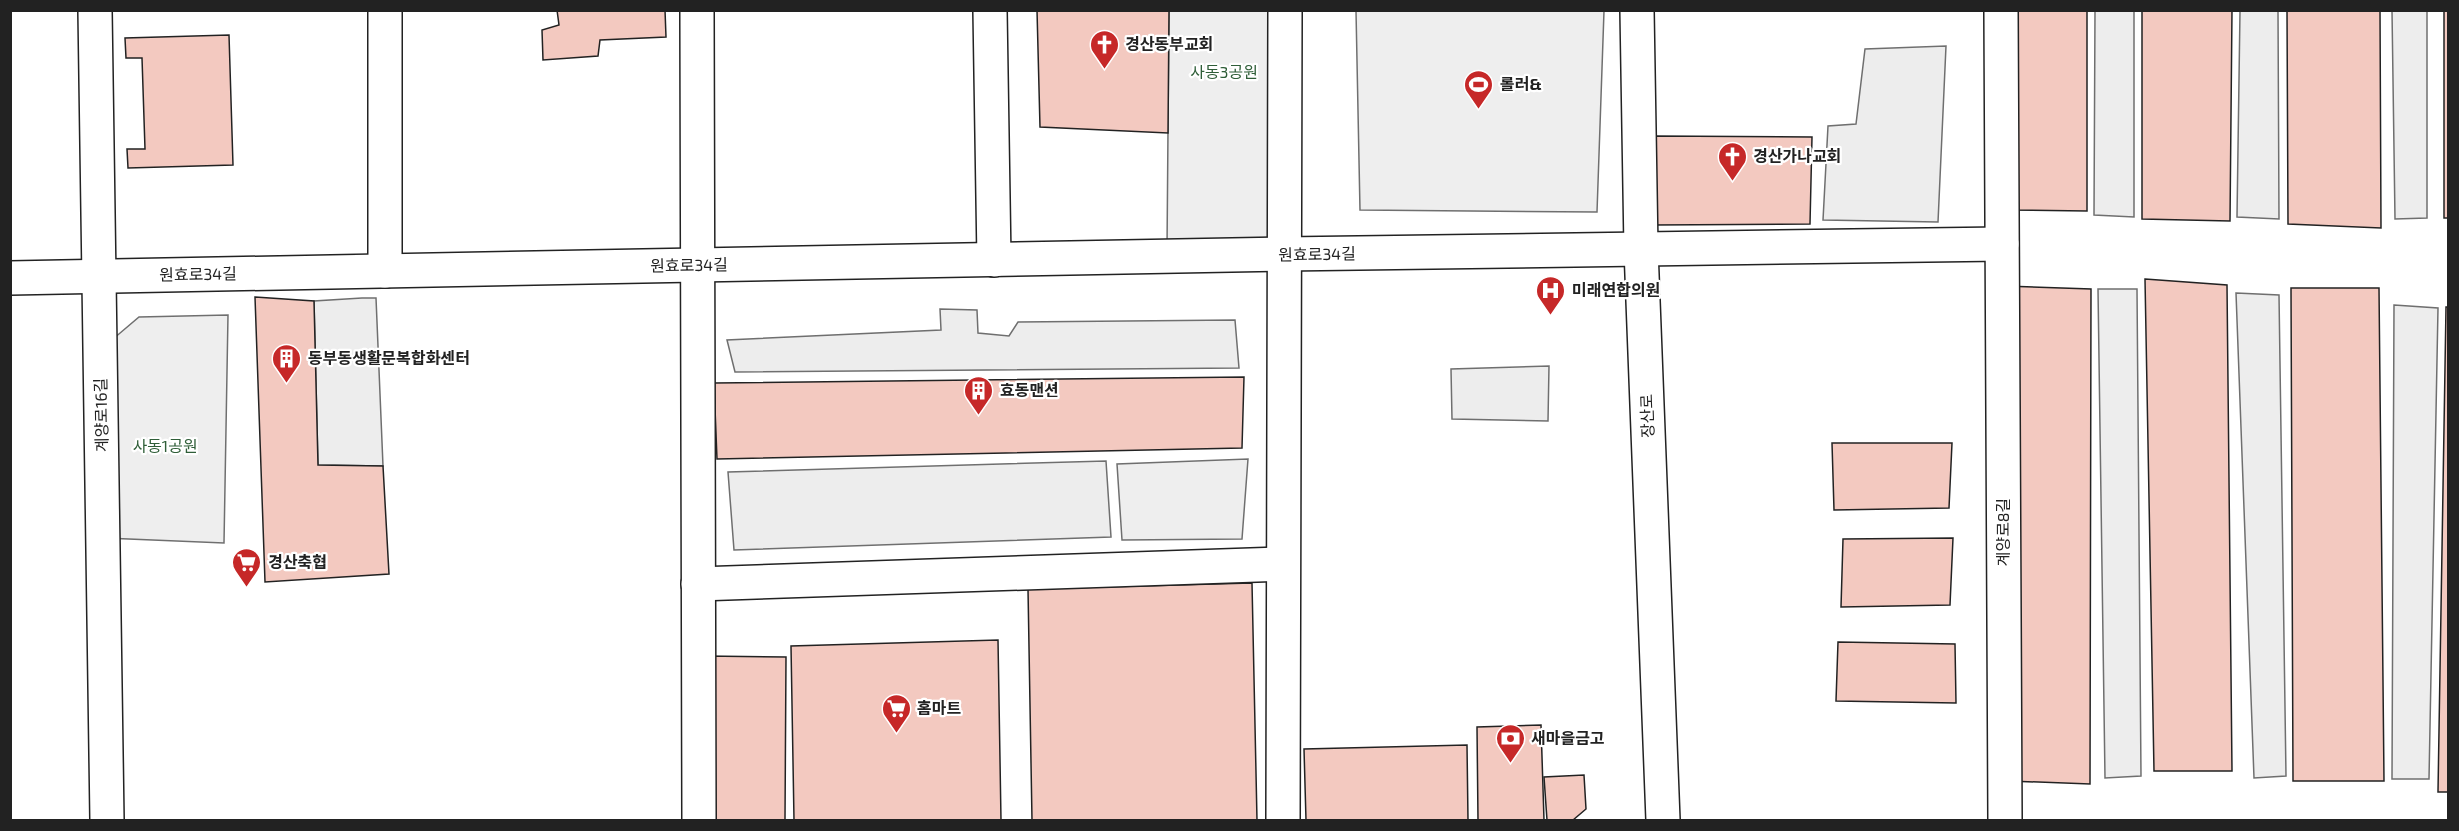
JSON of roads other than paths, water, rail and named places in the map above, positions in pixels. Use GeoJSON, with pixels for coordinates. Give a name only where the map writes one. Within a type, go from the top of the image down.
{"type":"FeatureCollection","features":[{"type":"Feature","properties":{"kind":"street","name":"계양로16길"},"geometry":{"type":"LineString","coordinates":[[95,10],[107,820]]}},
{"type":"Feature","properties":{"kind":"street"},"geometry":{"type":"LineString","coordinates":[[385,10],[385,271]]}},
{"type":"Feature","properties":{"kind":"street"},"geometry":{"type":"LineString","coordinates":[[697,10],[699,820]]}},
{"type":"Feature","properties":{"kind":"street"},"geometry":{"type":"LineString","coordinates":[[990,10],[994,260]]}},
{"type":"Feature","properties":{"kind":"street"},"geometry":{"type":"LineString","coordinates":[[1282,820],[1285,10]]}},
{"type":"Feature","properties":{"kind":"street","name":"장산로"},"geometry":{"type":"LineString","coordinates":[[1637,10],[1641,249],[1663,820]]}},
{"type":"Feature","properties":{"kind":"street","name":"계양로8길"},"geometry":{"type":"LineString","coordinates":[[2001,10],[2005,820]]}},
{"type":"Feature","properties":{"kind":"street"},"geometry":{"type":"LineString","coordinates":[[1641,249],[2002,244]]}},
{"type":"Feature","properties":{"kind":"street","name":"원효로34길"},"geometry":{"type":"LineString","coordinates":[[10,278],[1641,249]]}},
{"type":"Feature","properties":{"kind":"street"},"geometry":{"type":"LineString","coordinates":[[698,584],[1283,564]]}},
{"type":"Feature","properties":{"kind":"place","name":"경산동부교회"},"geometry":{"type":"Point","coordinates":[1104,70]}},
{"type":"Feature","properties":{"kind":"place","name":"롤러&"},"geometry":{"type":"Point","coordinates":[1479,110]}},
{"type":"Feature","properties":{"kind":"place","name":"경산가나교회"},"geometry":{"type":"Point","coordinates":[1732,182]}},
{"type":"Feature","properties":{"kind":"place","name":"미래연합의원"},"geometry":{"type":"Point","coordinates":[1551,316]}},
{"type":"Feature","properties":{"kind":"place","name":"동부동생활문복합화센터"},"geometry":{"type":"Point","coordinates":[287,384]}},
{"type":"Feature","properties":{"kind":"place","name":"효동맨션"},"geometry":{"type":"Point","coordinates":[979,416]}},
{"type":"Feature","properties":{"kind":"place","name":"경산축협"},"geometry":{"type":"Point","coordinates":[247,588]}},
{"type":"Feature","properties":{"kind":"place","name":"홈마트"},"geometry":{"type":"Point","coordinates":[896,734]}},
{"type":"Feature","properties":{"kind":"place","name":"새마을금고"},"geometry":{"type":"Point","coordinates":[1510,764]}},
{"type":"Feature","properties":{"kind":"park label","name":"사동3공원"},"geometry":{"type":"Point","coordinates":[1224,72]}},
{"type":"Feature","properties":{"kind":"park label","name":"사동1공원"},"geometry":{"type":"Point","coordinates":[165,446]}}]}
